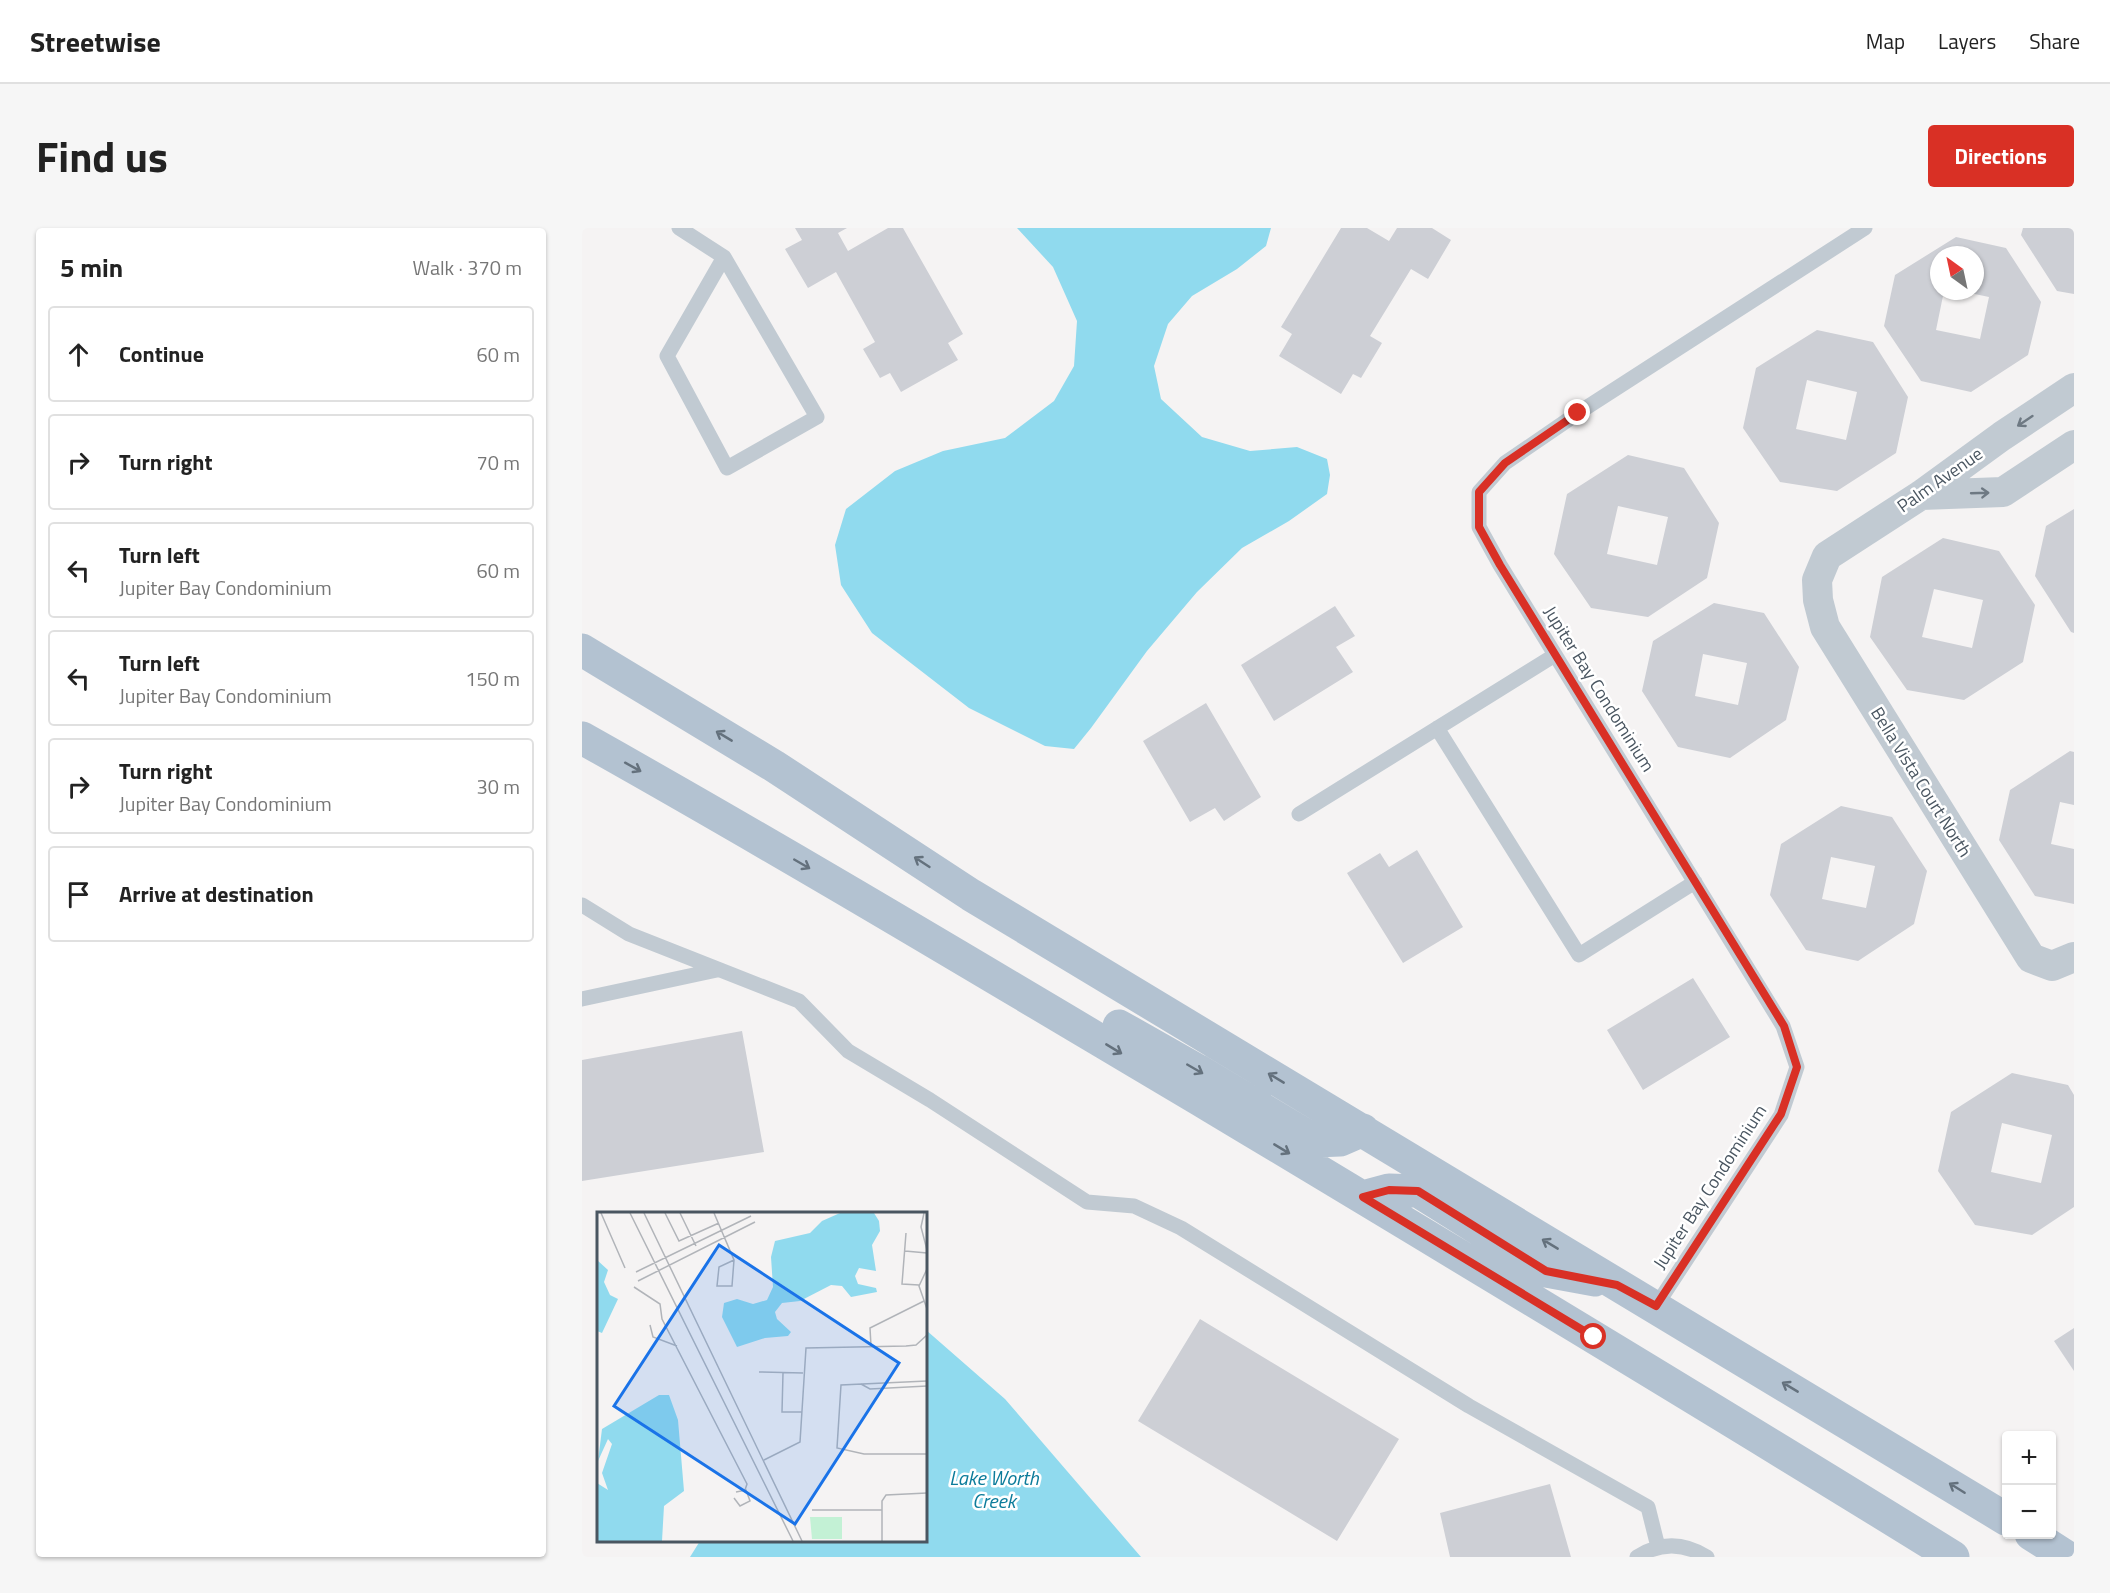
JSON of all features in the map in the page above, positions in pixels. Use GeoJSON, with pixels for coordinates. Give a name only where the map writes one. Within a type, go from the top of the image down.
{"type":"FeatureCollection","features":[{"type":"Feature","properties":{"kind":"main road"},"geometry":{"type":"LineString","coordinates":[[582,650],[774,766],[971,894],[2002,1516]]}},
{"type":"Feature","properties":{"kind":"main road"},"geometry":{"type":"LineString","coordinates":[[582,738],[935,942],[1363,1197],[1953,1557]]}},
{"type":"Feature","properties":{"kind":"main road"},"geometry":{"type":"LineString","coordinates":[[935,942],[1044,985],[1197,1070],[1315,1142],[1340,1140],[1363,1130]]}},
{"type":"Feature","properties":{"kind":"main road"},"geometry":{"type":"LineString","coordinates":[[1363,1197],[1389,1190],[1418,1191],[1546,1271],[1617,1285]]}},
{"type":"Feature","properties":{"kind":"main road"},"geometry":{"type":"LineString","coordinates":[[2039,1539],[2067,1557]]}},
{"type":"Feature","properties":{"kind":"street","name":"Palm Avenue"},"geometry":{"type":"LineString","coordinates":[[1817,580],[1827,556],[1921,495],[2002,436],[2074,388]]}},
{"type":"Feature","properties":{"kind":"street"},"geometry":{"type":"LineString","coordinates":[[1921,495],[2003,492],[2074,444]]}},
{"type":"Feature","properties":{"kind":"street","name":"Bella Vista Court North"},"geometry":{"type":"LineString","coordinates":[[1817,580],[1818,600],[1825,627],[2031,958],[2063,961]]}},
{"type":"Feature","properties":{"kind":"lane"},"geometry":{"type":"LineString","coordinates":[[679,228],[724,257],[817,417],[727,468],[667,356],[724,257]]}},
{"type":"Feature","properties":{"kind":"lane"},"geometry":{"type":"LineString","coordinates":[[1835,228],[1844,242]]}},
{"type":"Feature","properties":{"kind":"lane","name":"Jupiter Bay Condominium"},"geometry":{"type":"LineString","coordinates":[[1656,1306],[1781,1114],[1797,1067],[1784,1026],[1555,655],[1479,527],[1479,492],[1505,463],[1578,413],[1865,228]]}},
{"type":"Feature","properties":{"kind":"lane"},"geometry":{"type":"LineString","coordinates":[[1299,814],[1555,655]]}},
{"type":"Feature","properties":{"kind":"lane"},"geometry":{"type":"LineString","coordinates":[[1437,728],[1579,956],[1695,882]]}},
{"type":"Feature","properties":{"kind":"lane"},"geometry":{"type":"LineString","coordinates":[[582,904],[629,934],[799,1001],[848,1051],[930,1100],[1087,1202],[1134,1206],[1181,1228],[1469,1406],[1648,1507],[1658,1546]]}},
{"type":"Feature","properties":{"kind":"lane"},"geometry":{"type":"LineString","coordinates":[[582,999],[717,970]]}},
{"type":"Feature","properties":{"kind":"lane"},"geometry":{"type":"LineString","coordinates":[[1637,1557],[1658,1546],[1685,1546],[1707,1557]]}},
{"type":"Feature","properties":{"kind":"water"},"geometry":{"type":"Polygon","coordinates":[[[1017,228],[1271,228],[1266,246],[1237,269],[1192,296],[1168,324],[1154,366],[1161,399],[1202,437],[1250,451],[1297,447],[1327,459],[1330,475],[1327,494],[1289,521],[1242,548],[1197,592],[1147,651],[1074,749],[1045,746],[969,708],[872,633],[841,585],[835,545],[846,509],[895,471],[943,451],[1005,438],[1054,401],[1074,366],[1077,321],[1053,267],[1017,228]]]}},
{"type":"Feature","properties":{"kind":"water","name":"Lake Worth Creek"},"geometry":{"type":"Polygon","coordinates":[[[927,1331],[1005,1399],[1141,1557],[690,1557],[699,1542],[927,1542],[927,1331]]]}},
{"type":"Feature","properties":{"kind":"building"},"geometry":{"type":"Polygon","coordinates":[[[795,228],[847,228],[838,233],[848,251],[888,228],[903,228],[963,334],[948,343],[958,360],[901,392],[890,373],[880,378],[863,349],[875,342],[836,272],[808,288],[785,249],[802,240],[795,228]]]}},
{"type":"Feature","properties":{"kind":"building"},"geometry":{"type":"Polygon","coordinates":[[[1341,228],[1367,228],[1389,241],[1397,228],[1432,228],[1451,240],[1428,279],[1411,269],[1370,336],[1382,343],[1361,378],[1353,374],[1341,394],[1279,356],[1292,334],[1281,327],[1341,228]]]}},
{"type":"Feature","properties":{"kind":"building"},"geometry":{"type":"Polygon","coordinates":[[[2023,228],[2074,228],[2074,294],[2057,291],[2021,235],[2023,228]]]}},
{"type":"Feature","properties":{"kind":"building"},"geometry":{"type":"Polygon","coordinates":[[[1956,237],[2006,248],[2041,302],[2028,355],[1971,392],[1921,381],[1884,326],[1895,275],[1930,253],[1930,300],[1942,300],[1936,330],[1980,339],[1989,297],[1984,296],[1984,246],[1942,246],[1956,237]]]}},
{"type":"Feature","properties":{"kind":"building"},"geometry":{"type":"Polygon","coordinates":[[[1817,330],[1873,342],[1908,397],[1896,453],[1837,491],[1780,482],[1743,428],[1756,368],[1817,330]],[[1807,380],[1796,429],[1846,440],[1857,392],[1807,380]]]}},
{"type":"Feature","properties":{"kind":"building"},"geometry":{"type":"Polygon","coordinates":[[[1628,455],[1684,468],[1719,523],[1707,578],[1648,617],[1591,608],[1554,554],[1567,494],[1628,455]],[[1618,506],[1607,554],[1657,565],[1668,517],[1618,506]]]}},
{"type":"Feature","properties":{"kind":"building"},"geometry":{"type":"Polygon","coordinates":[[[2074,509],[2074,633],[2071,632],[2035,576],[2046,526],[2074,509]]]}},
{"type":"Feature","properties":{"kind":"building"},"geometry":{"type":"Polygon","coordinates":[[[1943,538],[1999,551],[2035,605],[2023,662],[1964,700],[1907,690],[1870,637],[1882,577],[1943,538]],[[1934,589],[1922,637],[1972,648],[1983,600],[1934,589]]]}},
{"type":"Feature","properties":{"kind":"building"},"geometry":{"type":"Polygon","coordinates":[[[1714,603],[1764,613],[1799,667],[1786,720],[1730,758],[1678,747],[1642,691],[1653,641],[1714,603]],[[1703,654],[1695,696],[1738,705],[1747,663],[1703,654]]]}},
{"type":"Feature","properties":{"kind":"building"},"geometry":{"type":"Polygon","coordinates":[[[1335,606],[1355,636],[1336,647],[1353,672],[1274,721],[1241,665],[1335,606]]]}},
{"type":"Feature","properties":{"kind":"building"},"geometry":{"type":"Polygon","coordinates":[[[1206,703],[1261,797],[1224,821],[1215,808],[1190,822],[1143,741],[1206,703]]]}},
{"type":"Feature","properties":{"kind":"building"},"geometry":{"type":"Polygon","coordinates":[[[2070,751],[2074,752],[2074,805],[2060,802],[2051,844],[2074,849],[2074,904],[2035,896],[1999,840],[2010,790],[2070,751]]]}},
{"type":"Feature","properties":{"kind":"building"},"geometry":{"type":"Polygon","coordinates":[[[1841,806],[1892,817],[1927,871],[1914,924],[1858,961],[1806,950],[1770,895],[1781,844],[1841,806]],[[1831,857],[1822,899],[1866,908],[1875,866],[1831,857]]]}},
{"type":"Feature","properties":{"kind":"building"},"geometry":{"type":"Polygon","coordinates":[[[1417,850],[1463,927],[1403,963],[1347,873],[1380,853],[1389,867],[1417,850]]]}},
{"type":"Feature","properties":{"kind":"building"},"geometry":{"type":"Polygon","coordinates":[[[1693,978],[1730,1037],[1643,1090],[1607,1030],[1693,978]]]}},
{"type":"Feature","properties":{"kind":"building"},"geometry":{"type":"Polygon","coordinates":[[[742,1031],[764,1152],[582,1181],[582,1060],[742,1031]]]}},
{"type":"Feature","properties":{"kind":"building"},"geometry":{"type":"Polygon","coordinates":[[[2012,1073],[2068,1085],[2074,1095],[2074,1207],[2032,1235],[1975,1225],[1938,1171],[1951,1112],[2012,1073]],[[2002,1123],[1991,1172],[2041,1183],[2052,1135],[2002,1123]]]}},
{"type":"Feature","properties":{"kind":"building"},"geometry":{"type":"Polygon","coordinates":[[[1200,1319],[1399,1439],[1337,1541],[1138,1421],[1200,1319]]]}},
{"type":"Feature","properties":{"kind":"building"},"geometry":{"type":"Polygon","coordinates":[[[2074,1328],[2074,1371],[2054,1341],[2074,1328]]]}},
{"type":"Feature","properties":{"kind":"building"},"geometry":{"type":"Polygon","coordinates":[[[1550,1484],[1571,1557],[1450,1557],[1440,1513],[1550,1484]]]}},
{"type":"Feature","properties":{"kind":"route"},"geometry":{"type":"LineString","coordinates":[[1578,413],[1505,463],[1479,492],[1479,527],[1500,565],[1784,1026],[1797,1067],[1781,1114],[1656,1306],[1617,1285],[1546,1271],[1418,1191],[1389,1190],[1363,1197],[1594,1337]]}}]}
